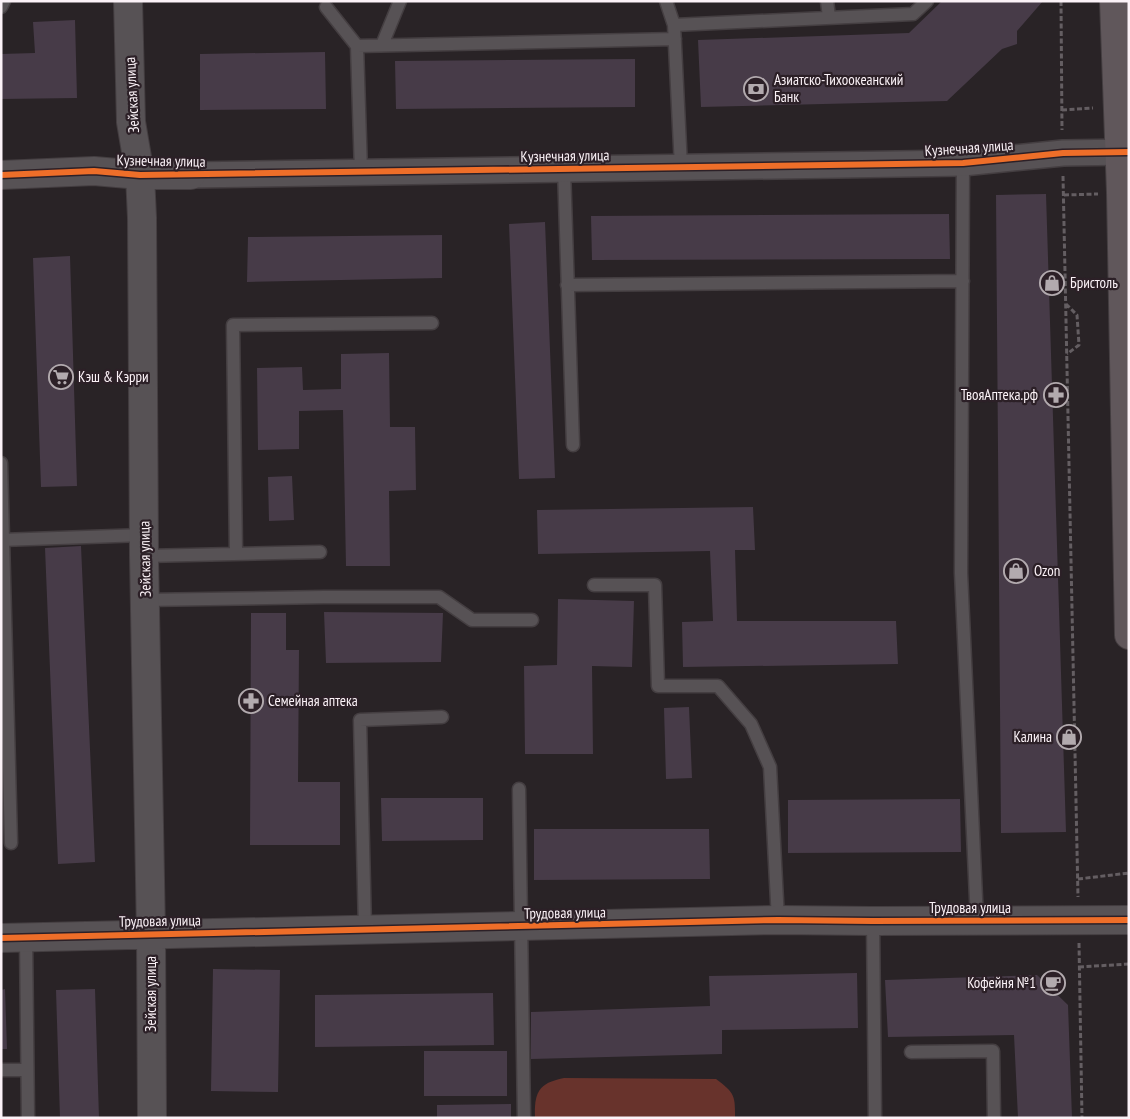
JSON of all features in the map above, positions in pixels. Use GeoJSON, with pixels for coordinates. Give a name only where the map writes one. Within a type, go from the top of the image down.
{"type":"FeatureCollection","features":[{"type":"Feature","properties":{"kind":"main road"},"geometry":{"type":"LineString","coordinates":[[1114,1],[1124,152],[1129,635]]}},
{"type":"Feature","properties":{"kind":"street","name":"Зейская улица"},"geometry":{"type":"LineString","coordinates":[[128,1],[131,122],[140,175],[142,218],[144,546],[151,933],[152,1118]]}},
{"type":"Feature","properties":{"kind":"street","name":"Кузнечная улица"},"geometry":{"type":"LineString","coordinates":[[1,175],[94,171],[140,175],[191,175],[963,163],[1063,153],[1124,152]]}},
{"type":"Feature","properties":{"kind":"street","name":"Трудовая улица"},"geometry":{"type":"LineString","coordinates":[[14,937],[778,920],[1129,920]]}},
{"type":"Feature","properties":{"kind":"lane"},"geometry":{"type":"LineString","coordinates":[[1,7],[4,1]]}},
{"type":"Feature","properties":{"kind":"lane"},"geometry":{"type":"LineString","coordinates":[[382,45],[400,1]]}},
{"type":"Feature","properties":{"kind":"lane"},"geometry":{"type":"LineString","coordinates":[[666,1],[674,24],[681,167]]}},
{"type":"Feature","properties":{"kind":"lane"},"geometry":{"type":"LineString","coordinates":[[827,1],[829,17]]}},
{"type":"Feature","properties":{"kind":"lane"},"geometry":{"type":"LineString","coordinates":[[674,24],[913,14],[927,1]]}},
{"type":"Feature","properties":{"kind":"lane"},"geometry":{"type":"LineString","coordinates":[[326,7],[357,46],[361,172]]}},
{"type":"Feature","properties":{"kind":"lane"},"geometry":{"type":"LineString","coordinates":[[357,46],[675,39]]}},
{"type":"Feature","properties":{"kind":"lane"},"geometry":{"type":"LineString","coordinates":[[963,163],[961,572],[977,920]]}},
{"type":"Feature","properties":{"kind":"lane"},"geometry":{"type":"LineString","coordinates":[[564,169],[573,445]]}},
{"type":"Feature","properties":{"kind":"lane"},"geometry":{"type":"LineString","coordinates":[[567,285],[963,281]]}},
{"type":"Feature","properties":{"kind":"lane"},"geometry":{"type":"LineString","coordinates":[[236,553],[233,324],[432,323]]}},
{"type":"Feature","properties":{"kind":"lane"},"geometry":{"type":"LineString","coordinates":[[1,463],[11,843]]}},
{"type":"Feature","properties":{"kind":"lane"},"geometry":{"type":"LineString","coordinates":[[2,540],[144,546],[236,553],[320,552]]}},
{"type":"Feature","properties":{"kind":"lane"},"geometry":{"type":"LineString","coordinates":[[594,585],[655,585],[658,686],[718,686],[751,724],[770,766],[778,920]]}},
{"type":"Feature","properties":{"kind":"lane"},"geometry":{"type":"LineString","coordinates":[[145,600],[439,597],[472,620],[532,620]]}},
{"type":"Feature","properties":{"kind":"lane"},"geometry":{"type":"LineString","coordinates":[[365,929],[360,720],[442,717]]}},
{"type":"Feature","properties":{"kind":"lane"},"geometry":{"type":"LineString","coordinates":[[519,789],[524,1118]]}},
{"type":"Feature","properties":{"kind":"lane"},"geometry":{"type":"LineString","coordinates":[[873,921],[875,1118]]}},
{"type":"Feature","properties":{"kind":"lane"},"geometry":{"type":"LineString","coordinates":[[14,937],[27,1070],[28,1118]]}},
{"type":"Feature","properties":{"kind":"lane"},"geometry":{"type":"LineString","coordinates":[[911,1052],[993,1051],[994,1118]]}},
{"type":"Feature","properties":{"kind":"lane"},"geometry":{"type":"LineString","coordinates":[[1,1070],[27,1070]]}},
{"type":"Feature","properties":{"kind":"path"},"geometry":{"type":"LineString","coordinates":[[1061,1],[1082,1118]]}},
{"type":"Feature","properties":{"kind":"path"},"geometry":{"type":"LineString","coordinates":[[1066,304],[1077,315],[1079,345],[1067,354]]}},
{"type":"Feature","properties":{"kind":"path"},"geometry":{"type":"LineString","coordinates":[[1078,880],[1129,873]]}},
{"type":"Feature","properties":{"kind":"path"},"geometry":{"type":"LineString","coordinates":[[1080,967],[1129,964]]}},
{"type":"Feature","properties":{"kind":"shaded area"},"geometry":{"type":"Polygon","coordinates":[[[564,1078],[716,1079],[733,1095],[735,1118],[535,1118],[535,1102],[539,1090],[548,1083],[564,1078]]]}},
{"type":"Feature","properties":{"kind":"building"},"geometry":{"type":"Polygon","coordinates":[[[942,1],[1043,1],[1017,31],[1017,44],[1002,49],[947,101],[701,107],[698,40],[909,33],[942,1]]]}},
{"type":"Feature","properties":{"kind":"building"},"geometry":{"type":"Polygon","coordinates":[[[75,20],[77,98],[1,99],[1,54],[35,53],[33,22],[75,20]]]}},
{"type":"Feature","properties":{"kind":"building"},"geometry":{"type":"Polygon","coordinates":[[[325,52],[326,109],[200,110],[200,54],[325,52]]]}},
{"type":"Feature","properties":{"kind":"building"},"geometry":{"type":"Polygon","coordinates":[[[635,59],[635,107],[396,109],[395,61],[635,59]]]}},
{"type":"Feature","properties":{"kind":"building"},"geometry":{"type":"Polygon","coordinates":[[[1046,194],[1066,832],[1001,833],[996,195],[1046,194]]]}},
{"type":"Feature","properties":{"kind":"building"},"geometry":{"type":"Polygon","coordinates":[[[949,214],[950,259],[592,260],[591,216],[949,214]]]}},
{"type":"Feature","properties":{"kind":"building"},"geometry":{"type":"Polygon","coordinates":[[[545,222],[555,478],[519,479],[509,224],[545,222]]]}},
{"type":"Feature","properties":{"kind":"building"},"geometry":{"type":"Polygon","coordinates":[[[442,235],[442,278],[247,282],[248,237],[442,235]]]}},
{"type":"Feature","properties":{"kind":"building"},"geometry":{"type":"Polygon","coordinates":[[[70,256],[77,486],[41,487],[33,258],[70,256]]]}},
{"type":"Feature","properties":{"kind":"building"},"geometry":{"type":"Polygon","coordinates":[[[389,353],[390,427],[415,427],[416,490],[389,491],[390,566],[346,566],[343,410],[299,411],[299,449],[258,450],[257,368],[302,367],[303,390],[341,389],[341,354],[389,353]]]}},
{"type":"Feature","properties":{"kind":"building"},"geometry":{"type":"Polygon","coordinates":[[[292,476],[294,520],[269,521],[268,477],[292,476]]]}},
{"type":"Feature","properties":{"kind":"building"},"geometry":{"type":"Polygon","coordinates":[[[753,507],[755,550],[735,550],[737,621],[896,621],[898,664],[683,667],[682,622],[713,621],[710,551],[538,554],[537,510],[753,507]]]}},
{"type":"Feature","properties":{"kind":"building"},"geometry":{"type":"Polygon","coordinates":[[[81,546],[95,862],[58,864],[45,548],[81,546]]]}},
{"type":"Feature","properties":{"kind":"building"},"geometry":{"type":"Polygon","coordinates":[[[558,599],[634,601],[632,667],[592,666],[593,754],[525,754],[524,666],[557,665],[558,599]]]}},
{"type":"Feature","properties":{"kind":"building"},"geometry":{"type":"Polygon","coordinates":[[[324,612],[443,613],[441,662],[326,663],[324,612]]]}},
{"type":"Feature","properties":{"kind":"building"},"geometry":{"type":"Polygon","coordinates":[[[251,613],[286,613],[286,650],[299,650],[298,782],[340,782],[340,845],[250,845],[251,613]]]}},
{"type":"Feature","properties":{"kind":"building"},"geometry":{"type":"Polygon","coordinates":[[[689,707],[692,778],[666,779],[664,708],[689,707]]]}},
{"type":"Feature","properties":{"kind":"building"},"geometry":{"type":"Polygon","coordinates":[[[381,798],[483,798],[483,840],[382,841],[381,798]]]}},
{"type":"Feature","properties":{"kind":"building"},"geometry":{"type":"Polygon","coordinates":[[[960,799],[961,852],[788,853],[788,800],[960,799]]]}},
{"type":"Feature","properties":{"kind":"building"},"geometry":{"type":"Polygon","coordinates":[[[534,829],[709,829],[710,879],[534,880],[534,829]]]}},
{"type":"Feature","properties":{"kind":"building"},"geometry":{"type":"Polygon","coordinates":[[[213,969],[280,970],[278,1092],[211,1091],[213,969]]]}},
{"type":"Feature","properties":{"kind":"building"},"geometry":{"type":"Polygon","coordinates":[[[857,973],[858,1028],[722,1030],[722,1054],[531,1059],[531,1012],[710,1006],[709,976],[857,973]]]}},
{"type":"Feature","properties":{"kind":"building"},"geometry":{"type":"Polygon","coordinates":[[[1037,975],[1068,1005],[1072,1118],[1018,1118],[1014,1035],[888,1037],[885,980],[1037,975]]]}},
{"type":"Feature","properties":{"kind":"building"},"geometry":{"type":"Polygon","coordinates":[[[5,989],[7,1049],[1,1049],[1,990],[5,989]]]}},
{"type":"Feature","properties":{"kind":"building"},"geometry":{"type":"Polygon","coordinates":[[[95,989],[99,1118],[60,1118],[56,990],[95,989]]]}},
{"type":"Feature","properties":{"kind":"building"},"geometry":{"type":"Polygon","coordinates":[[[493,993],[494,1045],[315,1047],[315,995],[493,993]]]}},
{"type":"Feature","properties":{"kind":"building"},"geometry":{"type":"Polygon","coordinates":[[[424,1051],[507,1051],[507,1096],[424,1096],[424,1051]]]}},
{"type":"Feature","properties":{"kind":"building"},"geometry":{"type":"Polygon","coordinates":[[[511,1104],[511,1118],[437,1118],[437,1105],[511,1104]]]}},
{"type":"Feature","properties":{"kind":"cycle path"},"geometry":{"type":"LineString","coordinates":[[1,175],[94,171],[140,175],[963,163],[1063,153],[1129,152]]}},
{"type":"Feature","properties":{"kind":"cycle path"},"geometry":{"type":"LineString","coordinates":[[1,938],[778,920],[1129,920]]}},
{"type":"Feature","properties":{"kind":"place","name":"Азиатско-Тихоокеанский Банк"},"geometry":{"type":"Point","coordinates":[756,89]}},
{"type":"Feature","properties":{"kind":"place","name":"Бристоль"},"geometry":{"type":"Point","coordinates":[1052,283]}},
{"type":"Feature","properties":{"kind":"place","name":"Кэш & Кэрри"},"geometry":{"type":"Point","coordinates":[61,377]}},
{"type":"Feature","properties":{"kind":"place","name":"ТвояАптека.рф"},"geometry":{"type":"Point","coordinates":[1056,395]}},
{"type":"Feature","properties":{"kind":"place","name":"Ozon"},"geometry":{"type":"Point","coordinates":[1016,571]}},
{"type":"Feature","properties":{"kind":"place","name":"Семейная аптека"},"geometry":{"type":"Point","coordinates":[251,701]}},
{"type":"Feature","properties":{"kind":"place","name":"Калина"},"geometry":{"type":"Point","coordinates":[1069,737]}},
{"type":"Feature","properties":{"kind":"place","name":"Кофейня №1"},"geometry":{"type":"Point","coordinates":[1053,983]}}]}
